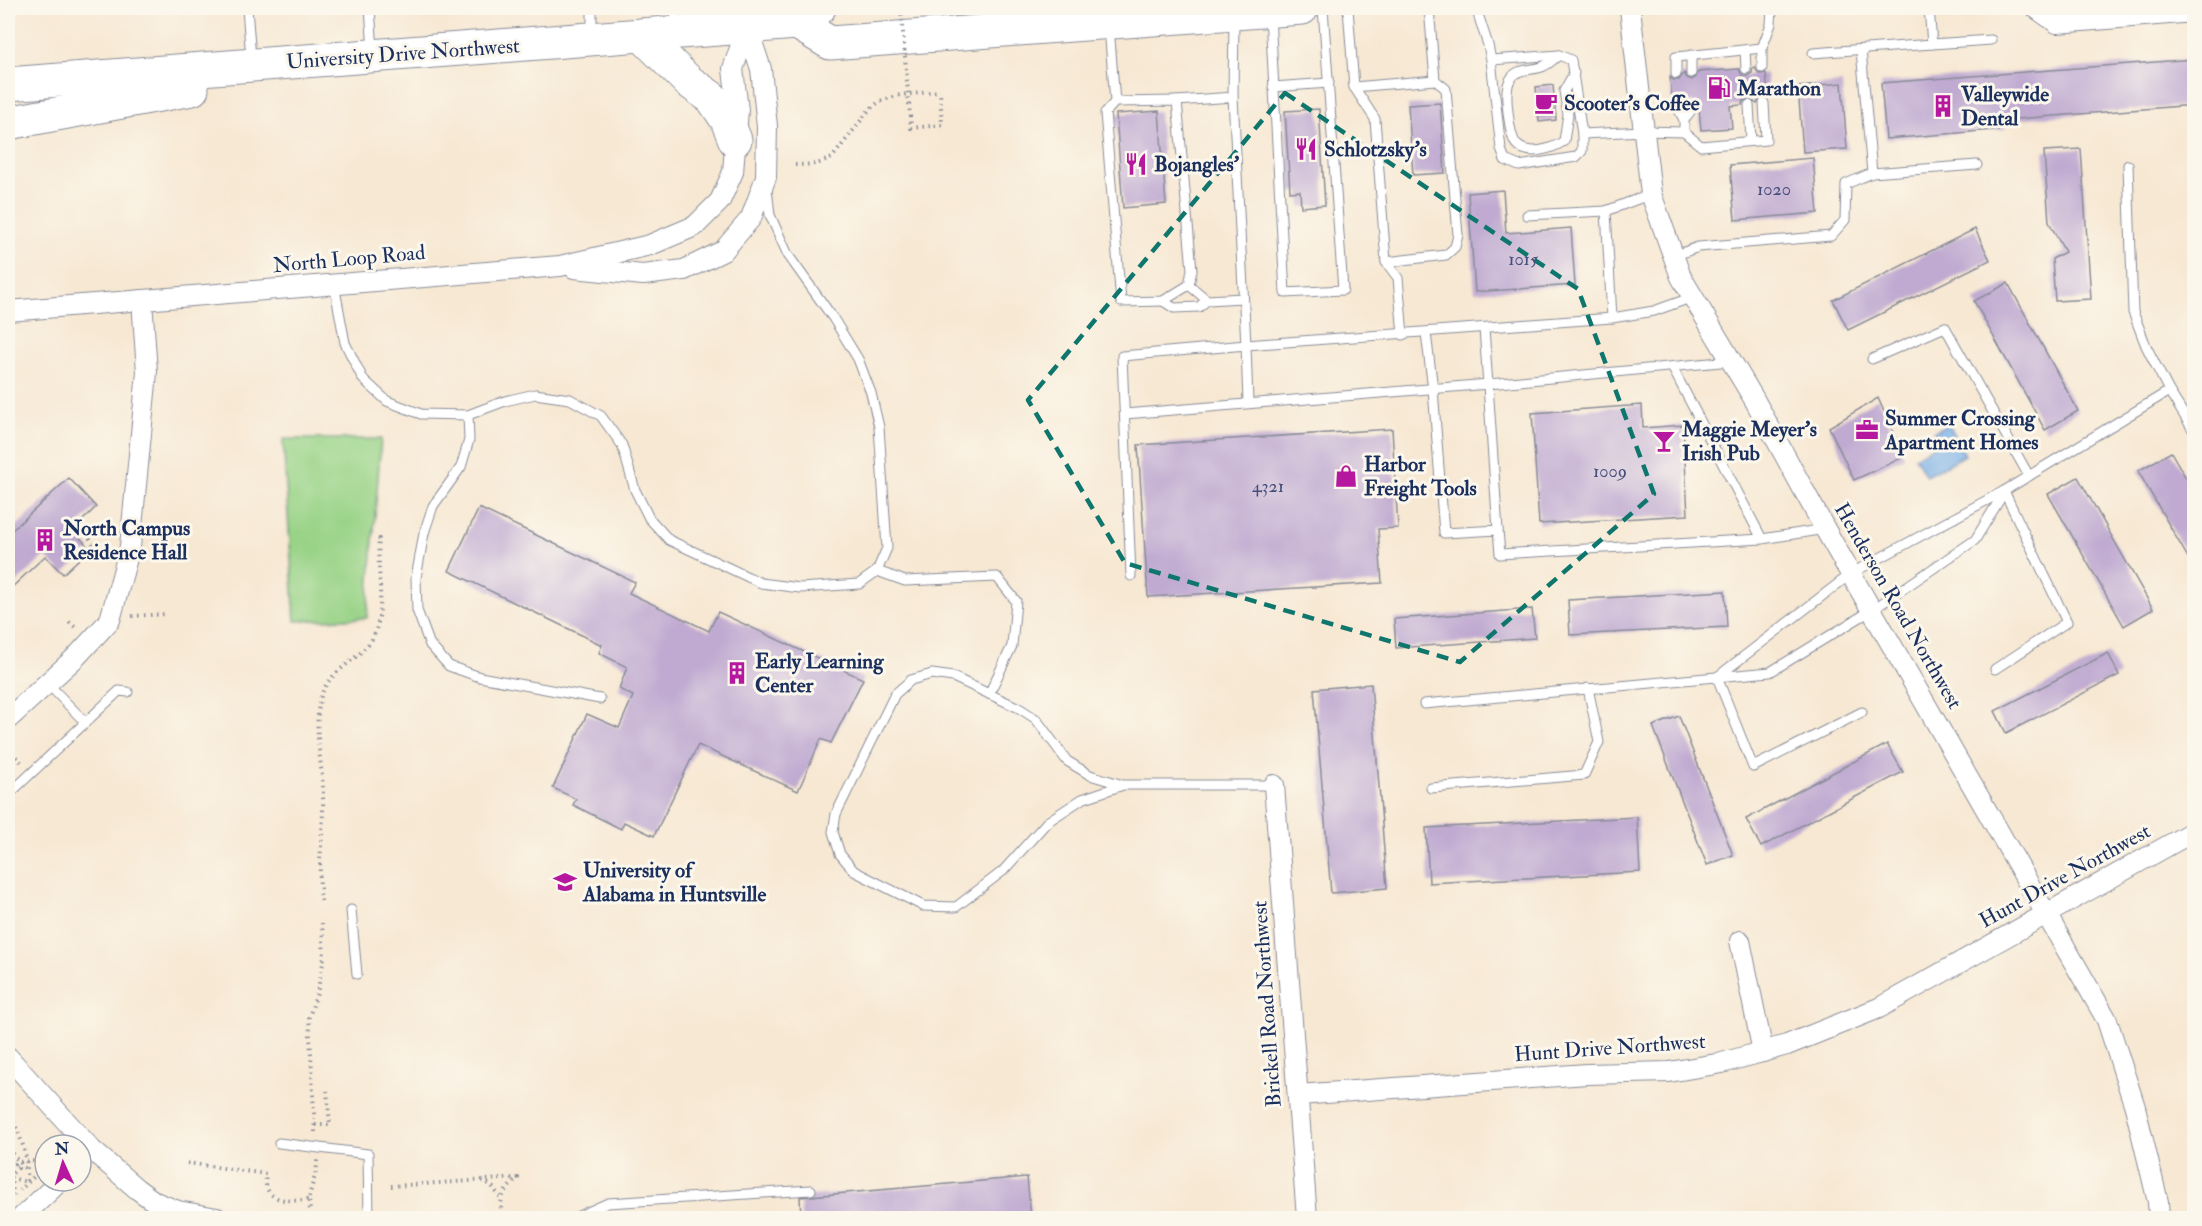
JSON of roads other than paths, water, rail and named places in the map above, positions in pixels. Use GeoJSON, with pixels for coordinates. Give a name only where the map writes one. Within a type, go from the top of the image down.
{"type":"FeatureCollection","features":[{"type":"Feature","properties":{"kind":"highway","name":"University Drive Northwest"},"geometry":{"type":"LineString","coordinates":[[8,84],[387,55],[592,23],[642,35],[676,20],[808,15],[830,43],[1109,22],[1161,12],[1302,8]]}},
{"type":"Feature","properties":{"kind":"highway"},"geometry":{"type":"LineString","coordinates":[[642,35],[688,81],[712,98],[727,120],[735,140]]}},
{"type":"Feature","properties":{"kind":"highway"},"geometry":{"type":"LineString","coordinates":[[8,123],[94,105],[387,55]]}},
{"type":"Feature","properties":{"kind":"street","name":"Henderson Road Northwest"},"geometry":{"type":"LineString","coordinates":[[1629,8],[1651,194],[1681,277],[2107,1020],[2135,1107],[2158,1202],[2159,1218]]}},
{"type":"Feature","properties":{"kind":"street"},"geometry":{"type":"LineString","coordinates":[[2036,8],[2057,23],[2194,12]]}},
{"type":"Feature","properties":{"kind":"street","name":"North Loop Road"},"geometry":{"type":"LineString","coordinates":[[8,311],[560,266],[650,245],[695,226],[720,201],[733,172],[738,110],[733,69],[747,17]]}},
{"type":"Feature","properties":{"kind":"street","name":"North Loop Road"},"geometry":{"type":"LineString","coordinates":[[560,266],[643,275],[684,270],[723,251],[751,218],[766,177],[767,126],[761,69],[747,17]]}},
{"type":"Feature","properties":{"kind":"street"},"geometry":{"type":"LineString","coordinates":[[8,719],[108,623],[130,547],[147,372],[142,300]]}},
{"type":"Feature","properties":{"kind":"street","name":"Brickell Road Northwest"},"geometry":{"type":"LineString","coordinates":[[1274,785],[1308,1218]]}},
{"type":"Feature","properties":{"kind":"street","name":"Hunt Drive Northwest"},"geometry":{"type":"LineString","coordinates":[[1298,1095],[1587,1074],[1669,1072],[1722,1063],[1787,1045],[1879,1008],[2194,831]]}},
{"type":"Feature","properties":{"kind":"street"},"geometry":{"type":"LineString","coordinates":[[1740,941],[1763,1052]]}},
{"type":"Feature","properties":{"kind":"street"},"geometry":{"type":"LineString","coordinates":[[8,1057],[68,1133]]}},
{"type":"Feature","properties":{"kind":"street"},"geometry":{"type":"LineString","coordinates":[[93,1160],[155,1202],[178,1211],[217,1218]]}},
{"type":"Feature","properties":{"kind":"street"},"geometry":{"type":"LineString","coordinates":[[21,1218],[47,1193]]}},
{"type":"Feature","properties":{"kind":"lane"},"geometry":{"type":"LineString","coordinates":[[247,8],[251,66]]}},
{"type":"Feature","properties":{"kind":"lane"},"geometry":{"type":"LineString","coordinates":[[370,8],[387,55]]}},
{"type":"Feature","properties":{"kind":"lane"},"geometry":{"type":"LineString","coordinates":[[1269,10],[1285,293],[1342,290],[1323,8]]}},
{"type":"Feature","properties":{"kind":"lane"},"geometry":{"type":"LineString","coordinates":[[1348,8],[1354,87],[1375,119],[1386,262],[1398,278],[1403,335]]}},
{"type":"Feature","properties":{"kind":"lane"},"geometry":{"type":"LineString","coordinates":[[1430,8],[1435,80]]}},
{"type":"Feature","properties":{"kind":"lane"},"geometry":{"type":"LineString","coordinates":[[1476,8],[1491,60],[1501,149],[1505,160],[1519,166],[1576,157],[1582,152],[1582,134],[1571,60],[1559,55],[1491,60]]}},
{"type":"Feature","properties":{"kind":"lane"},"geometry":{"type":"LineString","coordinates":[[1762,68],[1762,48],[1771,24],[1772,8]]}},
{"type":"Feature","properties":{"kind":"lane"},"geometry":{"type":"LineString","coordinates":[[1929,8],[1932,45]]}},
{"type":"Feature","properties":{"kind":"lane"},"geometry":{"type":"LineString","coordinates":[[1234,9],[1233,97],[1248,403]]}},
{"type":"Feature","properties":{"kind":"lane"},"geometry":{"type":"LineString","coordinates":[[1109,22],[1115,102],[1105,113],[1121,302],[1163,301],[1189,285],[1192,270],[1177,101]]}},
{"type":"Feature","properties":{"kind":"lane"},"geometry":{"type":"LineString","coordinates":[[1813,54],[1991,40]]}},
{"type":"Feature","properties":{"kind":"lane"},"geometry":{"type":"LineString","coordinates":[[1676,74],[1676,57],[1762,48]]}},
{"type":"Feature","properties":{"kind":"lane"},"geometry":{"type":"LineString","coordinates":[[1744,50],[1746,69]]}},
{"type":"Feature","properties":{"kind":"lane"},"geometry":{"type":"LineString","coordinates":[[1861,50],[1872,173]]}},
{"type":"Feature","properties":{"kind":"lane"},"geometry":{"type":"LineString","coordinates":[[1559,55],[1543,67],[1521,70],[1510,80],[1506,98],[1515,143],[1526,150],[1544,150],[1556,147],[1564,141],[1568,114],[1564,91],[1574,73]]}},
{"type":"Feature","properties":{"kind":"lane"},"geometry":{"type":"LineString","coordinates":[[1691,55],[1691,73]]}},
{"type":"Feature","properties":{"kind":"lane"},"geometry":{"type":"LineString","coordinates":[[1354,87],[1435,80],[1446,89],[1458,235],[1455,247],[1446,255],[1386,262]]}},
{"type":"Feature","properties":{"kind":"lane"},"geometry":{"type":"LineString","coordinates":[[1274,87],[1329,83]]}},
{"type":"Feature","properties":{"kind":"lane"},"geometry":{"type":"LineString","coordinates":[[1115,102],[1233,97]]}},
{"type":"Feature","properties":{"kind":"lane"},"geometry":{"type":"LineString","coordinates":[[1582,134],[1644,130],[1684,132],[1701,146],[1766,140],[1764,104]]}},
{"type":"Feature","properties":{"kind":"lane"},"geometry":{"type":"LineString","coordinates":[[1749,105],[1751,141]]}},
{"type":"Feature","properties":{"kind":"lane"},"geometry":{"type":"LineString","coordinates":[[1684,120],[1692,109]]}},
{"type":"Feature","properties":{"kind":"lane"},"geometry":{"type":"LineString","coordinates":[[1679,110],[1684,120],[1684,132]]}},
{"type":"Feature","properties":{"kind":"lane"},"geometry":{"type":"LineString","coordinates":[[1674,256],[1698,247],[1831,236],[1845,220],[1846,184],[1872,173],[1977,165]]}},
{"type":"Feature","properties":{"kind":"lane"},"geometry":{"type":"LineString","coordinates":[[2128,165],[2133,312],[2146,346],[2169,391],[2194,431]]}},
{"type":"Feature","properties":{"kind":"lane"},"geometry":{"type":"LineString","coordinates":[[334,284],[345,343],[363,379],[387,401],[421,414],[468,415],[505,401],[535,394],[570,399],[601,416],[622,445],[635,490],[649,518],[669,540],[761,583],[800,588],[859,584],[877,571],[888,548],[879,427],[871,393],[858,359],[833,318],[788,255],[770,215],[766,177]]}},
{"type":"Feature","properties":{"kind":"lane"},"geometry":{"type":"LineString","coordinates":[[1527,216],[1606,211],[1651,194]]}},
{"type":"Feature","properties":{"kind":"lane"},"geometry":{"type":"LineString","coordinates":[[1606,211],[1612,318]]}},
{"type":"Feature","properties":{"kind":"lane"},"geometry":{"type":"LineString","coordinates":[[1189,285],[1207,300]]}},
{"type":"Feature","properties":{"kind":"lane"},"geometry":{"type":"LineString","coordinates":[[1131,576],[1122,356],[1612,318],[1654,311],[1693,297]]}},
{"type":"Feature","properties":{"kind":"lane"},"geometry":{"type":"LineString","coordinates":[[1163,301],[1174,308],[1199,307],[1207,300],[1243,298]]}},
{"type":"Feature","properties":{"kind":"lane"},"geometry":{"type":"LineString","coordinates":[[1872,359],[1945,327],[2029,476]]}},
{"type":"Feature","properties":{"kind":"lane"},"geometry":{"type":"LineString","coordinates":[[1484,328],[1500,554],[1762,539],[1826,529]]}},
{"type":"Feature","properties":{"kind":"lane"},"geometry":{"type":"LineString","coordinates":[[1426,333],[1433,389],[1444,533],[1498,530]]}},
{"type":"Feature","properties":{"kind":"lane"},"geometry":{"type":"LineString","coordinates":[[1125,414],[1433,389],[1731,361]]}},
{"type":"Feature","properties":{"kind":"lane"},"geometry":{"type":"LineString","coordinates":[[1672,367],[1762,539]]}},
{"type":"Feature","properties":{"kind":"lane"},"geometry":{"type":"LineString","coordinates":[[1717,676],[1852,573],[2004,492],[2169,391]]}},
{"type":"Feature","properties":{"kind":"lane"},"geometry":{"type":"LineString","coordinates":[[468,415],[469,440],[460,467],[433,506],[424,533],[416,578],[417,610],[430,645],[449,666],[480,677],[600,699]]}},
{"type":"Feature","properties":{"kind":"lane"},"geometry":{"type":"LineString","coordinates":[[1424,704],[1770,672],[1872,610],[1975,540],[2004,492]]}},
{"type":"Feature","properties":{"kind":"lane"},"geometry":{"type":"LineString","coordinates":[[1995,669],[2067,622],[2004,492]]}},
{"type":"Feature","properties":{"kind":"lane"},"geometry":{"type":"LineString","coordinates":[[877,571],[905,581],[997,577],[1016,601],[1012,646],[989,694]]}},
{"type":"Feature","properties":{"kind":"lane"},"geometry":{"type":"LineString","coordinates":[[1123,785],[1082,800],[1047,822],[1003,872],[956,907],[923,906],[854,871],[840,854],[833,832],[836,814],[895,694],[911,680],[932,674],[953,677],[1019,708],[1036,720],[1067,760],[1090,775],[1123,785],[1274,785]]}},
{"type":"Feature","properties":{"kind":"lane"},"geometry":{"type":"LineString","coordinates":[[1717,676],[1753,766],[1862,712]]}},
{"type":"Feature","properties":{"kind":"lane"},"geometry":{"type":"LineString","coordinates":[[47,683],[85,722]]}},
{"type":"Feature","properties":{"kind":"lane"},"geometry":{"type":"LineString","coordinates":[[1431,788],[1584,775],[1599,742],[1588,688]]}},
{"type":"Feature","properties":{"kind":"lane"},"geometry":{"type":"LineString","coordinates":[[8,795],[119,691],[128,692]]}},
{"type":"Feature","properties":{"kind":"lane"},"geometry":{"type":"LineString","coordinates":[[351,910],[357,974]]}},
{"type":"Feature","properties":{"kind":"lane"},"geometry":{"type":"LineString","coordinates":[[279,1143],[368,1154],[369,1218]]}},
{"type":"Feature","properties":{"kind":"lane"},"geometry":{"type":"LineString","coordinates":[[574,1218],[608,1203],[811,1190]]}},
{"type":"Feature","properties":{"kind":"water"},"geometry":{"type":"Polygon","coordinates":[[[1947,424],[1965,455],[1926,476],[1915,457],[1937,443],[1933,432],[1947,424]]]}},
{"type":"Feature","properties":{"kind":"place","name":"Marathon"},"geometry":{"type":"Point","coordinates":[1719,88]}},
{"type":"Feature","properties":{"kind":"place","name":"Scooter's Coffee"},"geometry":{"type":"Point","coordinates":[1546,103]}},
{"type":"Feature","properties":{"kind":"place","name":"Valleywide Dental"},"geometry":{"type":"Point","coordinates":[1943,106]}},
{"type":"Feature","properties":{"kind":"place","name":"Schlotzsky's"},"geometry":{"type":"Point","coordinates":[1306,149]}},
{"type":"Feature","properties":{"kind":"place","name":"Bojangles'"},"geometry":{"type":"Point","coordinates":[1136,164]}},
{"type":"Feature","properties":{"kind":"place","name":"Summer Crossing Apartment Homes"},"geometry":{"type":"Point","coordinates":[1867,430]}},
{"type":"Feature","properties":{"kind":"place","name":"Maggie Meyer's Irish Pub"},"geometry":{"type":"Point","coordinates":[1664,441]}},
{"type":"Feature","properties":{"kind":"place","name":"Harbor Freight Tools"},"geometry":{"type":"Point","coordinates":[1346,476]}},
{"type":"Feature","properties":{"kind":"place","name":"North Campus Residence Hall"},"geometry":{"type":"Point","coordinates":[45,540]}},
{"type":"Feature","properties":{"kind":"place","name":"Early Learning Center"},"geometry":{"type":"Point","coordinates":[737,673]}},
{"type":"Feature","properties":{"kind":"place","name":"University of Alabama in Huntsville"},"geometry":{"type":"Point","coordinates":[565,882]}}]}
